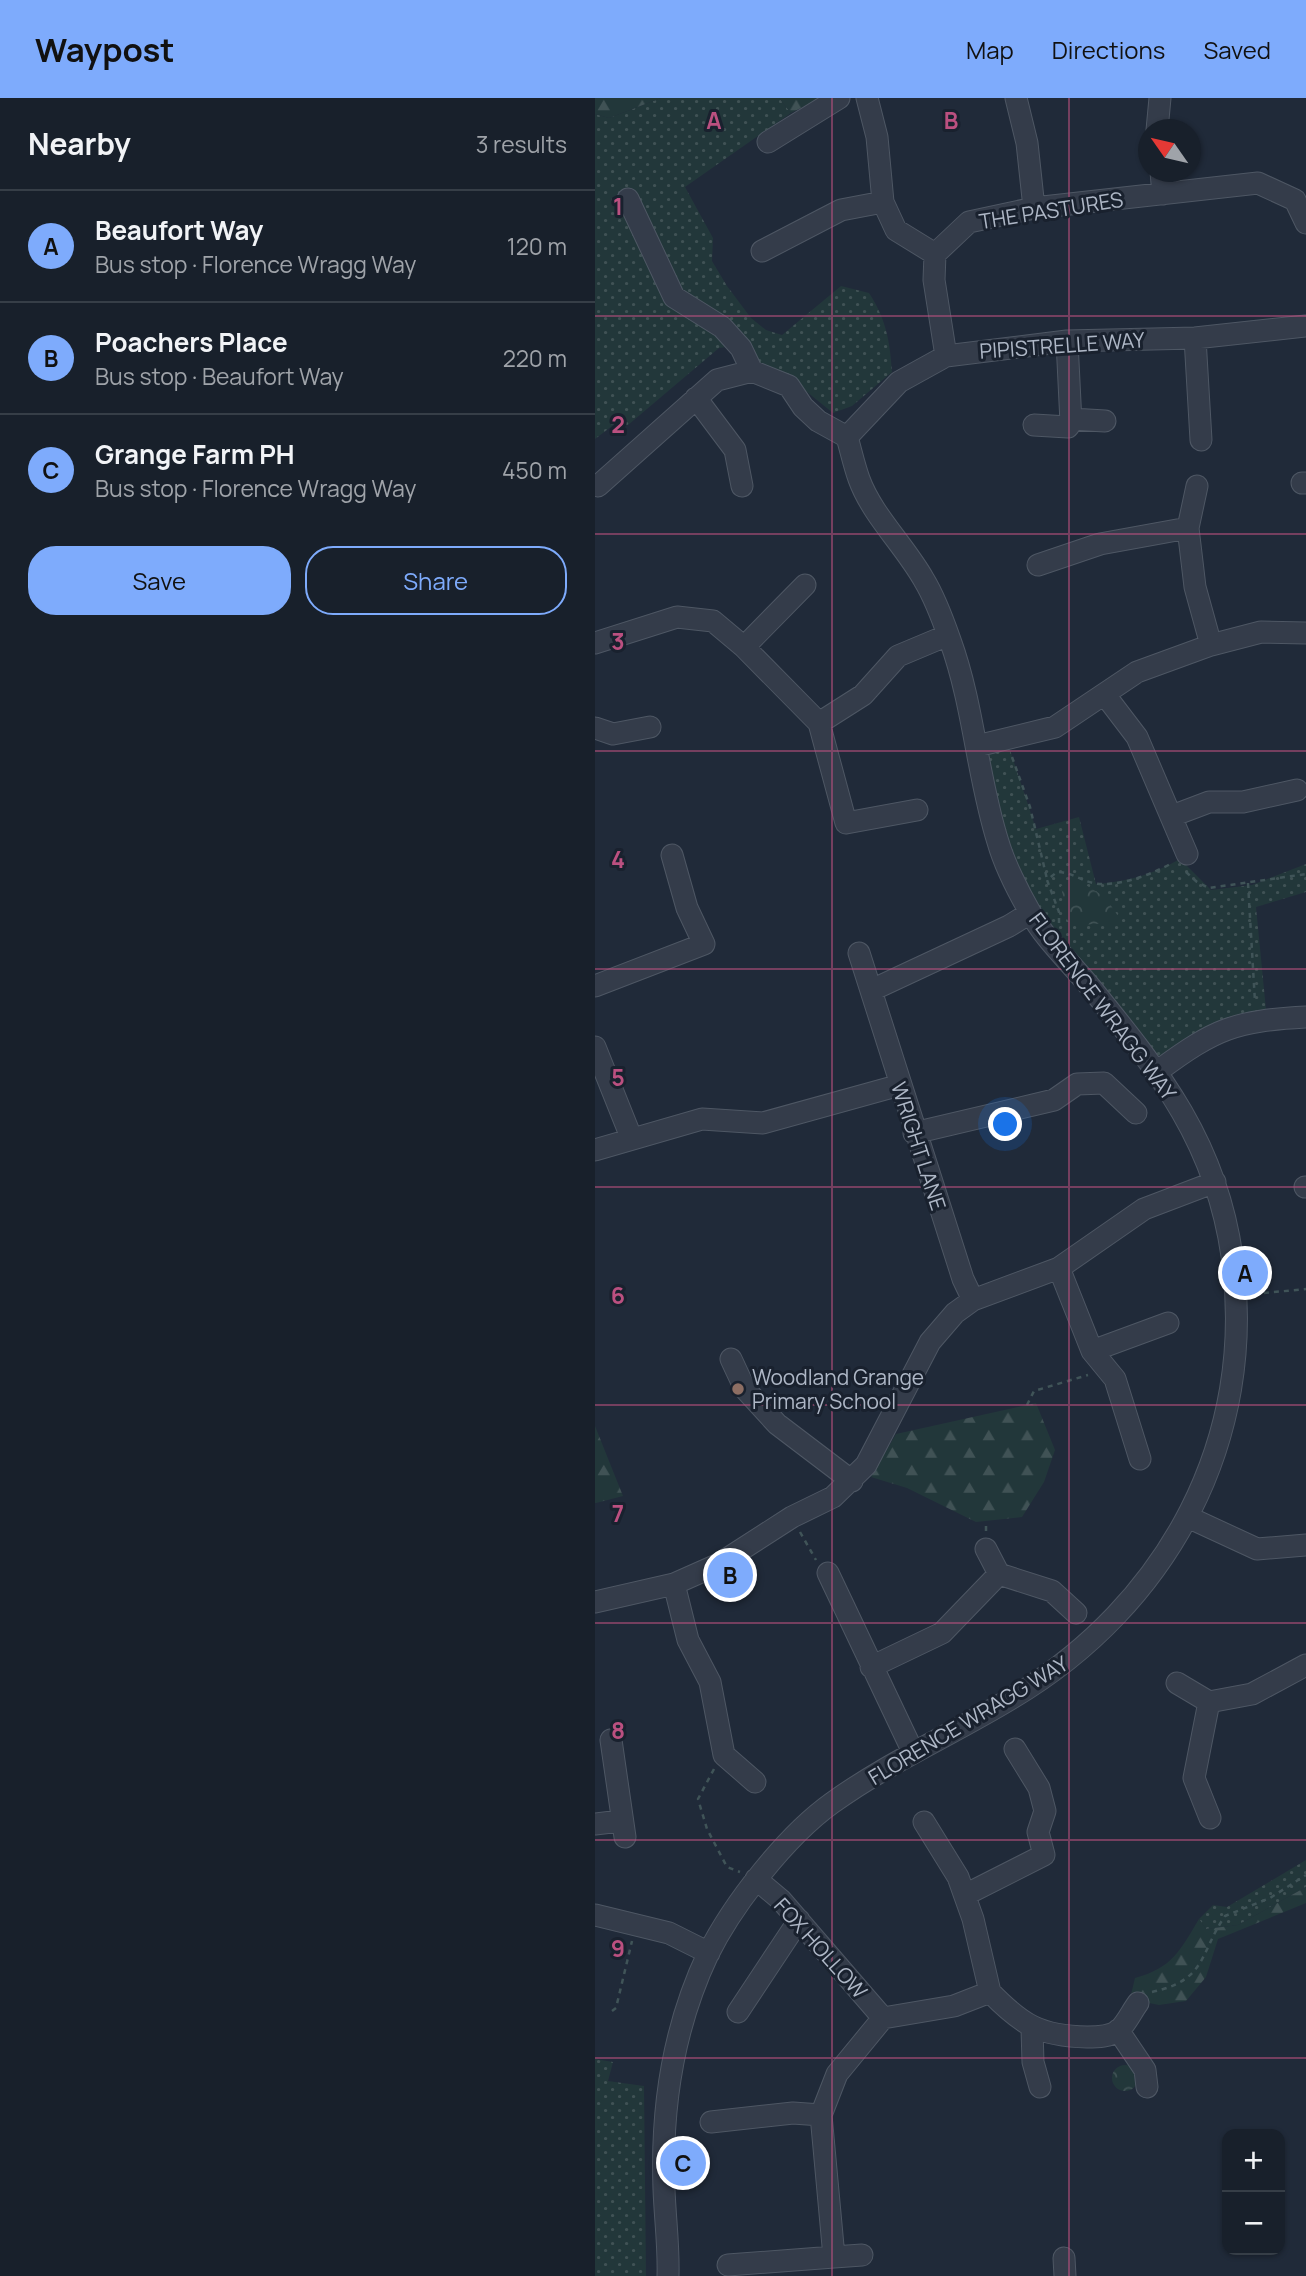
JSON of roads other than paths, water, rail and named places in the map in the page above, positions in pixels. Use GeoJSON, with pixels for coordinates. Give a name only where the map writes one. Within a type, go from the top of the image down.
{"type":"FeatureCollection","features":[{"type":"Feature","properties":{"kind":"street"},"geometry":{"type":"LineString","coordinates":[[768,142],[839,98]]}},
{"type":"Feature","properties":{"kind":"street"},"geometry":{"type":"LineString","coordinates":[[867,98],[877,137],[883,202],[896,230],[935,254],[934,280],[946,356]]}},
{"type":"Feature","properties":{"kind":"street"},"geometry":{"type":"LineString","coordinates":[[1016,98],[1027,143],[1034,208]]}},
{"type":"Feature","properties":{"kind":"street"},"geometry":{"type":"LineString","coordinates":[[1158,119],[1160,98]]}},
{"type":"Feature","properties":{"kind":"street"},"geometry":{"type":"LineString","coordinates":[[1162,182],[1163,194]]}},
{"type":"Feature","properties":{"kind":"street","name":"THE PASTURES"},"geometry":{"type":"LineString","coordinates":[[935,254],[969,222],[1034,208],[1258,183],[1295,200],[1306,223]]}},
{"type":"Feature","properties":{"kind":"street"},"geometry":{"type":"LineString","coordinates":[[628,199],[674,297],[722,327],[741,348],[752,371]]}},
{"type":"Feature","properties":{"kind":"street"},"geometry":{"type":"LineString","coordinates":[[762,251],[841,211],[883,202]]}},
{"type":"Feature","properties":{"kind":"street","name":"PIPISTRELLE WAY"},"geometry":{"type":"LineString","coordinates":[[847,437],[899,382],[946,356],[1067,341],[1195,338],[1306,326]]}},
{"type":"Feature","properties":{"kind":"street"},"geometry":{"type":"LineString","coordinates":[[1195,338],[1201,440]]}},
{"type":"Feature","properties":{"kind":"street"},"geometry":{"type":"LineString","coordinates":[[1034,425],[1068,427],[1071,419],[1067,341]]}},
{"type":"Feature","properties":{"kind":"street"},"geometry":{"type":"LineString","coordinates":[[598,486],[717,380],[752,371],[789,386],[803,407],[818,421],[847,437]]}},
{"type":"Feature","properties":{"kind":"street"},"geometry":{"type":"LineString","coordinates":[[696,398],[735,450],[743,486]]}},
{"type":"Feature","properties":{"kind":"street"},"geometry":{"type":"LineString","coordinates":[[1071,419],[1105,421]]}},
{"type":"Feature","properties":{"kind":"street","name":"FLORENCE WRAGG WAY"},"geometry":{"type":"LineString","coordinates":[[668,2276],[669,2246],[664,2187],[666,2094],[681,2021],[709,1953],[756,1879],[831,1804],[913,1752],[1012,1698],[1069,1661],[1119,1617],[1190,1518],[1217,1451],[1232,1379],[1237,1295],[1231,1250],[1215,1182],[1192,1126],[1158,1071],[1030,913],[998,845],[964,679],[948,635],[925,581],[860,484],[847,437]]}},
{"type":"Feature","properties":{"kind":"street"},"geometry":{"type":"LineString","coordinates":[[1197,486],[1188,528],[1195,587],[1211,645]]}},
{"type":"Feature","properties":{"kind":"street"},"geometry":{"type":"LineString","coordinates":[[1038,565],[1100,544],[1188,528]]}},
{"type":"Feature","properties":{"kind":"street"},"geometry":{"type":"LineString","coordinates":[[744,647],[805,584]]}},
{"type":"Feature","properties":{"kind":"street"},"geometry":{"type":"LineString","coordinates":[[595,643],[677,617],[713,621],[744,647],[818,723],[846,822],[917,810]]}},
{"type":"Feature","properties":{"kind":"street"},"geometry":{"type":"LineString","coordinates":[[977,746],[1007,741],[1055,727],[1137,672],[1211,645],[1261,632],[1306,633]]}},
{"type":"Feature","properties":{"kind":"street"},"geometry":{"type":"LineString","coordinates":[[818,723],[863,695],[898,656],[948,635]]}},
{"type":"Feature","properties":{"kind":"street"},"geometry":{"type":"LineString","coordinates":[[1105,695],[1136,737],[1188,854]]}},
{"type":"Feature","properties":{"kind":"street"},"geometry":{"type":"LineString","coordinates":[[595,728],[613,734],[650,727]]}},
{"type":"Feature","properties":{"kind":"street"},"geometry":{"type":"LineString","coordinates":[[1173,816],[1209,802],[1243,802],[1297,790]]}},
{"type":"Feature","properties":{"kind":"street"},"geometry":{"type":"LineString","coordinates":[[595,986],[704,944],[687,908],[672,855]]}},
{"type":"Feature","properties":{"kind":"street"},"geometry":{"type":"LineString","coordinates":[[872,990],[1009,926],[1030,913]]}},
{"type":"Feature","properties":{"kind":"street","name":"WRIGHT LANE"},"geometry":{"type":"LineString","coordinates":[[859,953],[914,1133],[963,1279],[973,1300]]}},
{"type":"Feature","properties":{"kind":"street"},"geometry":{"type":"LineString","coordinates":[[1158,1071],[1208,1036],[1233,1025],[1306,1017]]}},
{"type":"Feature","properties":{"kind":"street"},"geometry":{"type":"LineString","coordinates":[[595,1047],[631,1137]]}},
{"type":"Feature","properties":{"kind":"street"},"geometry":{"type":"LineString","coordinates":[[914,1133],[1054,1100],[1077,1084],[1104,1083],[1136,1113]]}},
{"type":"Feature","properties":{"kind":"street"},"geometry":{"type":"LineString","coordinates":[[595,1150],[631,1137],[702,1119],[763,1124],[899,1086]]}},
{"type":"Feature","properties":{"kind":"street"},"geometry":{"type":"LineString","coordinates":[[595,1601],[674,1584],[719,1564],[792,1517],[833,1497],[866,1465],[930,1342],[955,1313],[973,1300],[1059,1268],[1145,1209],[1215,1182]]}},
{"type":"Feature","properties":{"kind":"street"},"geometry":{"type":"LineString","coordinates":[[1059,1268],[1092,1350],[1115,1379],[1140,1459]]}},
{"type":"Feature","properties":{"kind":"street"},"geometry":{"type":"LineString","coordinates":[[1092,1350],[1168,1323]]}},
{"type":"Feature","properties":{"kind":"street"},"geometry":{"type":"LineString","coordinates":[[731,1359],[745,1389],[777,1424],[852,1481]]}},
{"type":"Feature","properties":{"kind":"street"},"geometry":{"type":"LineString","coordinates":[[1190,1518],[1257,1549],[1306,1545]]}},
{"type":"Feature","properties":{"kind":"street"},"geometry":{"type":"LineString","coordinates":[[986,1549],[999,1574],[1052,1591],[1076,1613]]}},
{"type":"Feature","properties":{"kind":"street"},"geometry":{"type":"LineString","coordinates":[[828,1573],[913,1752]]}},
{"type":"Feature","properties":{"kind":"street"},"geometry":{"type":"LineString","coordinates":[[871,1667],[942,1633],[999,1574]]}},
{"type":"Feature","properties":{"kind":"street"},"geometry":{"type":"LineString","coordinates":[[674,1584],[688,1640],[710,1682],[725,1755],[755,1782]]}},
{"type":"Feature","properties":{"kind":"street"},"geometry":{"type":"LineString","coordinates":[[1177,1683],[1209,1702],[1252,1694],[1306,1665]]}},
{"type":"Feature","properties":{"kind":"street"},"geometry":{"type":"LineString","coordinates":[[1209,1702],[1194,1778],[1210,1818]]}},
{"type":"Feature","properties":{"kind":"street"},"geometry":{"type":"LineString","coordinates":[[595,1824],[622,1829],[611,1740]]}},
{"type":"Feature","properties":{"kind":"street"},"geometry":{"type":"LineString","coordinates":[[965,1895],[1044,1855],[1038,1832],[1045,1811],[1039,1788],[1015,1749]]}},
{"type":"Feature","properties":{"kind":"street"},"geometry":{"type":"LineString","coordinates":[[924,1822],[958,1877],[965,1895],[990,1992],[1011,2015],[1032,2029],[1060,2036],[1101,2037],[1118,2030],[1138,2003]]}},
{"type":"Feature","properties":{"kind":"street","name":"FOX HOLLOW"},"geometry":{"type":"LineString","coordinates":[[756,1879],[799,1920],[883,2018]]}},
{"type":"Feature","properties":{"kind":"street"},"geometry":{"type":"LineString","coordinates":[[595,1915],[669,1933],[709,1953]]}},
{"type":"Feature","properties":{"kind":"street"},"geometry":{"type":"LineString","coordinates":[[738,2012],[799,1920]]}},
{"type":"Feature","properties":{"kind":"street","name":"FOX HOLLOW"},"geometry":{"type":"LineString","coordinates":[[834,2257],[821,2115],[837,2074],[883,2018],[954,2006],[990,1992]]}},
{"type":"Feature","properties":{"kind":"street"},"geometry":{"type":"LineString","coordinates":[[1032,2029],[1033,2062],[1041,2087]]}},
{"type":"Feature","properties":{"kind":"street"},"geometry":{"type":"LineString","coordinates":[[1118,2030],[1145,2070],[1147,2087]]}},
{"type":"Feature","properties":{"kind":"street"},"geometry":{"type":"LineString","coordinates":[[711,2122],[793,2113],[821,2115]]}},
{"type":"Feature","properties":{"kind":"street","name":"FLORENCE WRAGG WAY"},"geometry":{"type":"LineString","coordinates":[[669,2246],[680,2276]]}},
{"type":"Feature","properties":{"kind":"street"},"geometry":{"type":"LineString","coordinates":[[728,2265],[862,2255]]}},
{"type":"Feature","properties":{"kind":"place","name":"Beaufort Way"},"geometry":{"type":"Point","coordinates":[1245,1273]}},
{"type":"Feature","properties":{"kind":"place","name":"Woodland Grange Primary School"},"geometry":{"type":"Point","coordinates":[738,1389]}},
{"type":"Feature","properties":{"kind":"place","name":"Poachers Place"},"geometry":{"type":"Point","coordinates":[730,1575]}},
{"type":"Feature","properties":{"kind":"place","name":"Grange Farm PH"},"geometry":{"type":"Point","coordinates":[683,2163]}}]}
